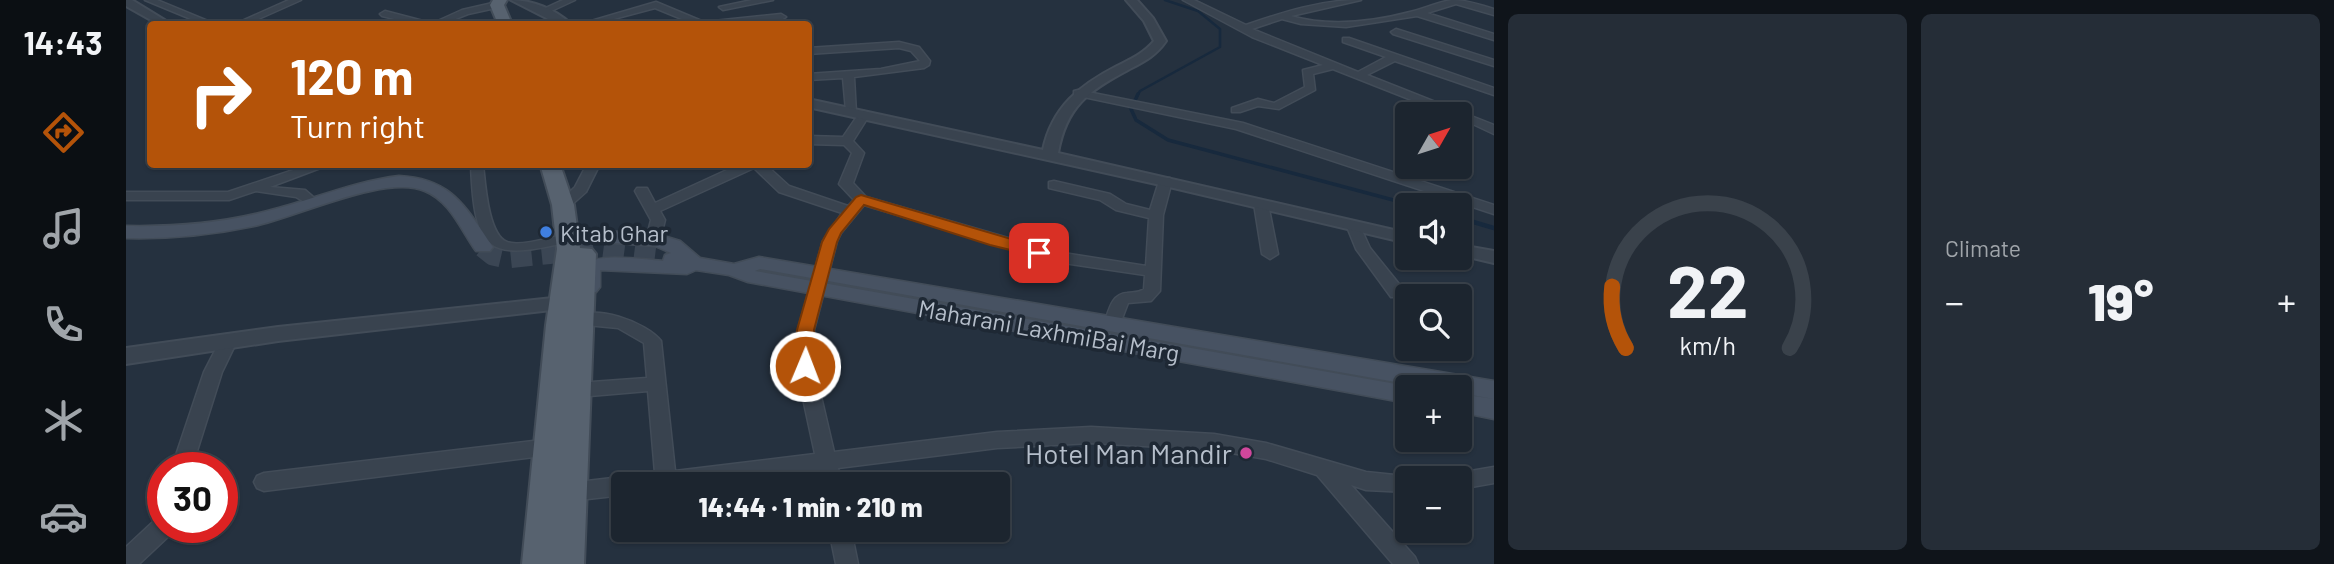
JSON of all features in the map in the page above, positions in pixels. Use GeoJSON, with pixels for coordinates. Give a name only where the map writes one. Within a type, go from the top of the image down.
{"type":"FeatureCollection","features":[{"type":"Feature","properties":{"kind":"main road"},"geometry":{"type":"LineString","coordinates":[[498,3],[504,21]]}},
{"type":"Feature","properties":{"kind":"main road"},"geometry":{"type":"LineString","coordinates":[[552,168],[569,200],[575,237],[569,249],[575,310],[578,390],[566,564]]}},
{"type":"Feature","properties":{"kind":"main road"},"geometry":{"type":"LineString","coordinates":[[126,232],[156,233],[230,225],[369,187],[405,182],[421,184],[442,193],[454,202],[483,247]]}},
{"type":"Feature","properties":{"kind":"main road"},"geometry":{"type":"LineString","coordinates":[[540,564],[550,447],[575,310],[588,298],[589,268],[593,265],[686,269],[693,262],[673,245],[653,240],[575,237]]}},
{"type":"Feature","properties":{"kind":"main road","name":"Maharani LaxhmiBai Marg"},"geometry":{"type":"LineString","coordinates":[[672,259],[734,270],[748,276],[818,281],[1395,392]]}},
{"type":"Feature","properties":{"kind":"main road"},"geometry":{"type":"LineString","coordinates":[[818,281],[1112,324],[1494,390]]}},
{"type":"Feature","properties":{"kind":"main road"},"geometry":{"type":"LineString","coordinates":[[1472,405],[1494,409]]}},
{"type":"Feature","properties":{"kind":"street"},"geometry":{"type":"LineString","coordinates":[[149,0],[202,21]]}},
{"type":"Feature","properties":{"kind":"street"},"geometry":{"type":"LineString","coordinates":[[247,21],[297,0]]}},
{"type":"Feature","properties":{"kind":"street"},"geometry":{"type":"LineString","coordinates":[[516,0],[560,21]]}},
{"type":"Feature","properties":{"kind":"street"},"geometry":{"type":"LineString","coordinates":[[544,11],[571,0]]}},
{"type":"Feature","properties":{"kind":"street"},"geometry":{"type":"LineString","coordinates":[[677,0],[678,15]]}},
{"type":"Feature","properties":{"kind":"street"},"geometry":{"type":"LineString","coordinates":[[716,21],[722,15],[721,3],[769,0]]}},
{"type":"Feature","properties":{"kind":"street"},"geometry":{"type":"LineString","coordinates":[[1050,155],[1056,129],[1078,93],[1147,56],[1160,41],[1149,20],[1130,0]]}},
{"type":"Feature","properties":{"kind":"street"},"geometry":{"type":"LineString","coordinates":[[1186,0],[1255,35],[1428,102]]}},
{"type":"Feature","properties":{"kind":"street"},"geometry":{"type":"LineString","coordinates":[[1245,28],[1305,8],[1357,0]]}},
{"type":"Feature","properties":{"kind":"street"},"geometry":{"type":"LineString","coordinates":[[126,1],[160,21]]}},
{"type":"Feature","properties":{"kind":"street"},"geometry":{"type":"LineString","coordinates":[[1282,16],[1310,24],[1389,19],[1457,1],[1494,12]]}},
{"type":"Feature","properties":{"kind":"street"},"geometry":{"type":"LineString","coordinates":[[595,21],[652,2],[693,21]]}},
{"type":"Feature","properties":{"kind":"street"},"geometry":{"type":"LineString","coordinates":[[1345,2],[1389,19]]}},
{"type":"Feature","properties":{"kind":"street"},"geometry":{"type":"LineString","coordinates":[[444,21],[464,12],[498,3]]}},
{"type":"Feature","properties":{"kind":"street"},"geometry":{"type":"LineString","coordinates":[[1427,10],[1494,30]]}},
{"type":"Feature","properties":{"kind":"street"},"geometry":{"type":"LineString","coordinates":[[1414,13],[1494,37]]}},
{"type":"Feature","properties":{"kind":"street"},"geometry":{"type":"LineString","coordinates":[[385,14],[412,21]]}},
{"type":"Feature","properties":{"kind":"street"},"geometry":{"type":"LineString","coordinates":[[742,21],[781,17]]}},
{"type":"Feature","properties":{"kind":"street"},"geometry":{"type":"LineString","coordinates":[[1396,32],[1494,64]]}},
{"type":"Feature","properties":{"kind":"street"},"geometry":{"type":"LineString","coordinates":[[1346,40],[1494,92]]}},
{"type":"Feature","properties":{"kind":"street"},"geometry":{"type":"LineString","coordinates":[[812,51],[900,45],[915,49],[925,61],[918,67],[812,77]]}},
{"type":"Feature","properties":{"kind":"street"},"geometry":{"type":"LineString","coordinates":[[1359,75],[1394,57]]}},
{"type":"Feature","properties":{"kind":"street"},"geometry":{"type":"LineString","coordinates":[[1236,110],[1258,103],[1275,107],[1311,88],[1307,72],[1335,66]]}},
{"type":"Feature","properties":{"kind":"street"},"geometry":{"type":"LineString","coordinates":[[847,141],[858,112],[848,74]]}},
{"type":"Feature","properties":{"kind":"street"},"geometry":{"type":"LineString","coordinates":[[1078,93],[1240,126],[1494,210]]}},
{"type":"Feature","properties":{"kind":"street"},"geometry":{"type":"LineString","coordinates":[[812,104],[1050,155],[1395,236]]}},
{"type":"Feature","properties":{"kind":"street"},"geometry":{"type":"LineString","coordinates":[[1472,120],[1494,130]]}},
{"type":"Feature","properties":{"kind":"street"},"geometry":{"type":"LineString","coordinates":[[812,140],[847,141],[858,153],[846,184],[857,206]]}},
{"type":"Feature","properties":{"kind":"street"},"geometry":{"type":"LineString","coordinates":[[126,196],[219,197],[252,190],[314,168]]}},
{"type":"Feature","properties":{"kind":"street"},"geometry":{"type":"LineString","coordinates":[[477,168],[483,215],[494,240],[502,246],[512,247],[575,237]]}},
{"type":"Feature","properties":{"kind":"street"},"geometry":{"type":"LineString","coordinates":[[569,200],[591,168]]}},
{"type":"Feature","properties":{"kind":"street"},"geometry":{"type":"LineString","coordinates":[[651,210],[746,168]]}},
{"type":"Feature","properties":{"kind":"street"},"geometry":{"type":"LineString","coordinates":[[759,168],[783,189],[857,206],[924,217],[995,242],[1048,255],[1153,272]]}},
{"type":"Feature","properties":{"kind":"street"},"geometry":{"type":"LineString","coordinates":[[1112,324],[1122,298],[1150,295],[1156,215],[1165,181]]}},
{"type":"Feature","properties":{"kind":"street"},"geometry":{"type":"LineString","coordinates":[[1054,185],[1105,197],[1121,207],[1156,215]]}},
{"type":"Feature","properties":{"kind":"street"},"geometry":{"type":"LineString","coordinates":[[252,190],[300,193],[313,203]]}},
{"type":"Feature","properties":{"kind":"street"},"geometry":{"type":"LineString","coordinates":[[642,191],[658,220],[653,240]]}},
{"type":"Feature","properties":{"kind":"street"},"geometry":{"type":"LineString","coordinates":[[1261,204],[1270,254]]}},
{"type":"Feature","properties":{"kind":"street"},"geometry":{"type":"LineString","coordinates":[[830,472],[805,366],[806,330],[834,232],[857,206]]}},
{"type":"Feature","properties":{"kind":"street"},"geometry":{"type":"LineString","coordinates":[[1354,227],[1363,249],[1395,290]]}},
{"type":"Feature","properties":{"kind":"street"},"geometry":{"type":"LineString","coordinates":[[1472,252],[1494,257]]}},
{"type":"Feature","properties":{"kind":"street"},"geometry":{"type":"LineString","coordinates":[[126,356],[228,341],[575,310],[620,321],[644,333],[652,341],[665,472]]}},
{"type":"Feature","properties":{"kind":"street"},"geometry":{"type":"LineString","coordinates":[[187,452],[213,372],[228,341]]}},
{"type":"Feature","properties":{"kind":"street"},"geometry":{"type":"LineString","coordinates":[[578,390],[657,384]]}},
{"type":"Feature","properties":{"kind":"street"},"geometry":{"type":"LineString","coordinates":[[727,472],[997,440],[1091,435],[1214,442],[1266,451],[1366,481],[1395,482]]}},
{"type":"Feature","properties":{"kind":"street"},"geometry":{"type":"LineString","coordinates":[[264,482],[550,447]]}},
{"type":"Feature","properties":{"kind":"street"},"geometry":{"type":"LineString","coordinates":[[1325,470],[1407,564]]}},
{"type":"Feature","properties":{"kind":"street"},"geometry":{"type":"LineString","coordinates":[[1472,478],[1494,475]]}},
{"type":"Feature","properties":{"kind":"street"},"geometry":{"type":"LineString","coordinates":[[570,492],[611,487]]}},
{"type":"Feature","properties":{"kind":"street"},"geometry":{"type":"LineString","coordinates":[[126,562],[147,542]]}},
{"type":"Feature","properties":{"kind":"street"},"geometry":{"type":"LineString","coordinates":[[842,542],[847,564]]}},
{"type":"Feature","properties":{"kind":"waterway"},"geometry":{"type":"LineString","coordinates":[[1137,96],[1140,91],[1220,47],[1220,29],[1198,11],[1165,0]]}},
{"type":"Feature","properties":{"kind":"waterway"},"geometry":{"type":"LineString","coordinates":[[1137,96],[1131,109],[1136,120],[1168,140],[1395,200]]}},
{"type":"Feature","properties":{"kind":"waterway"},"geometry":{"type":"LineString","coordinates":[[1472,222],[1494,228]]}},
{"type":"Feature","properties":{"kind":"tunnel"},"geometry":{"type":"LineString","coordinates":[[483,247],[493,255],[506,258],[594,249],[672,259]]}},
{"type":"Feature","properties":{"kind":"place","name":"Kitab Ghar"},"geometry":{"type":"Point","coordinates":[546,232]}},
{"type":"Feature","properties":{"kind":"place","name":"Hotel Man Mandir"},"geometry":{"type":"Point","coordinates":[1246,453]}},
{"type":"Feature","properties":{"kind":"route"},"geometry":{"type":"LineString","coordinates":[[805,366],[806,330],[815,288],[830,242],[834,232],[861,200],[1039,253]]}}]}
